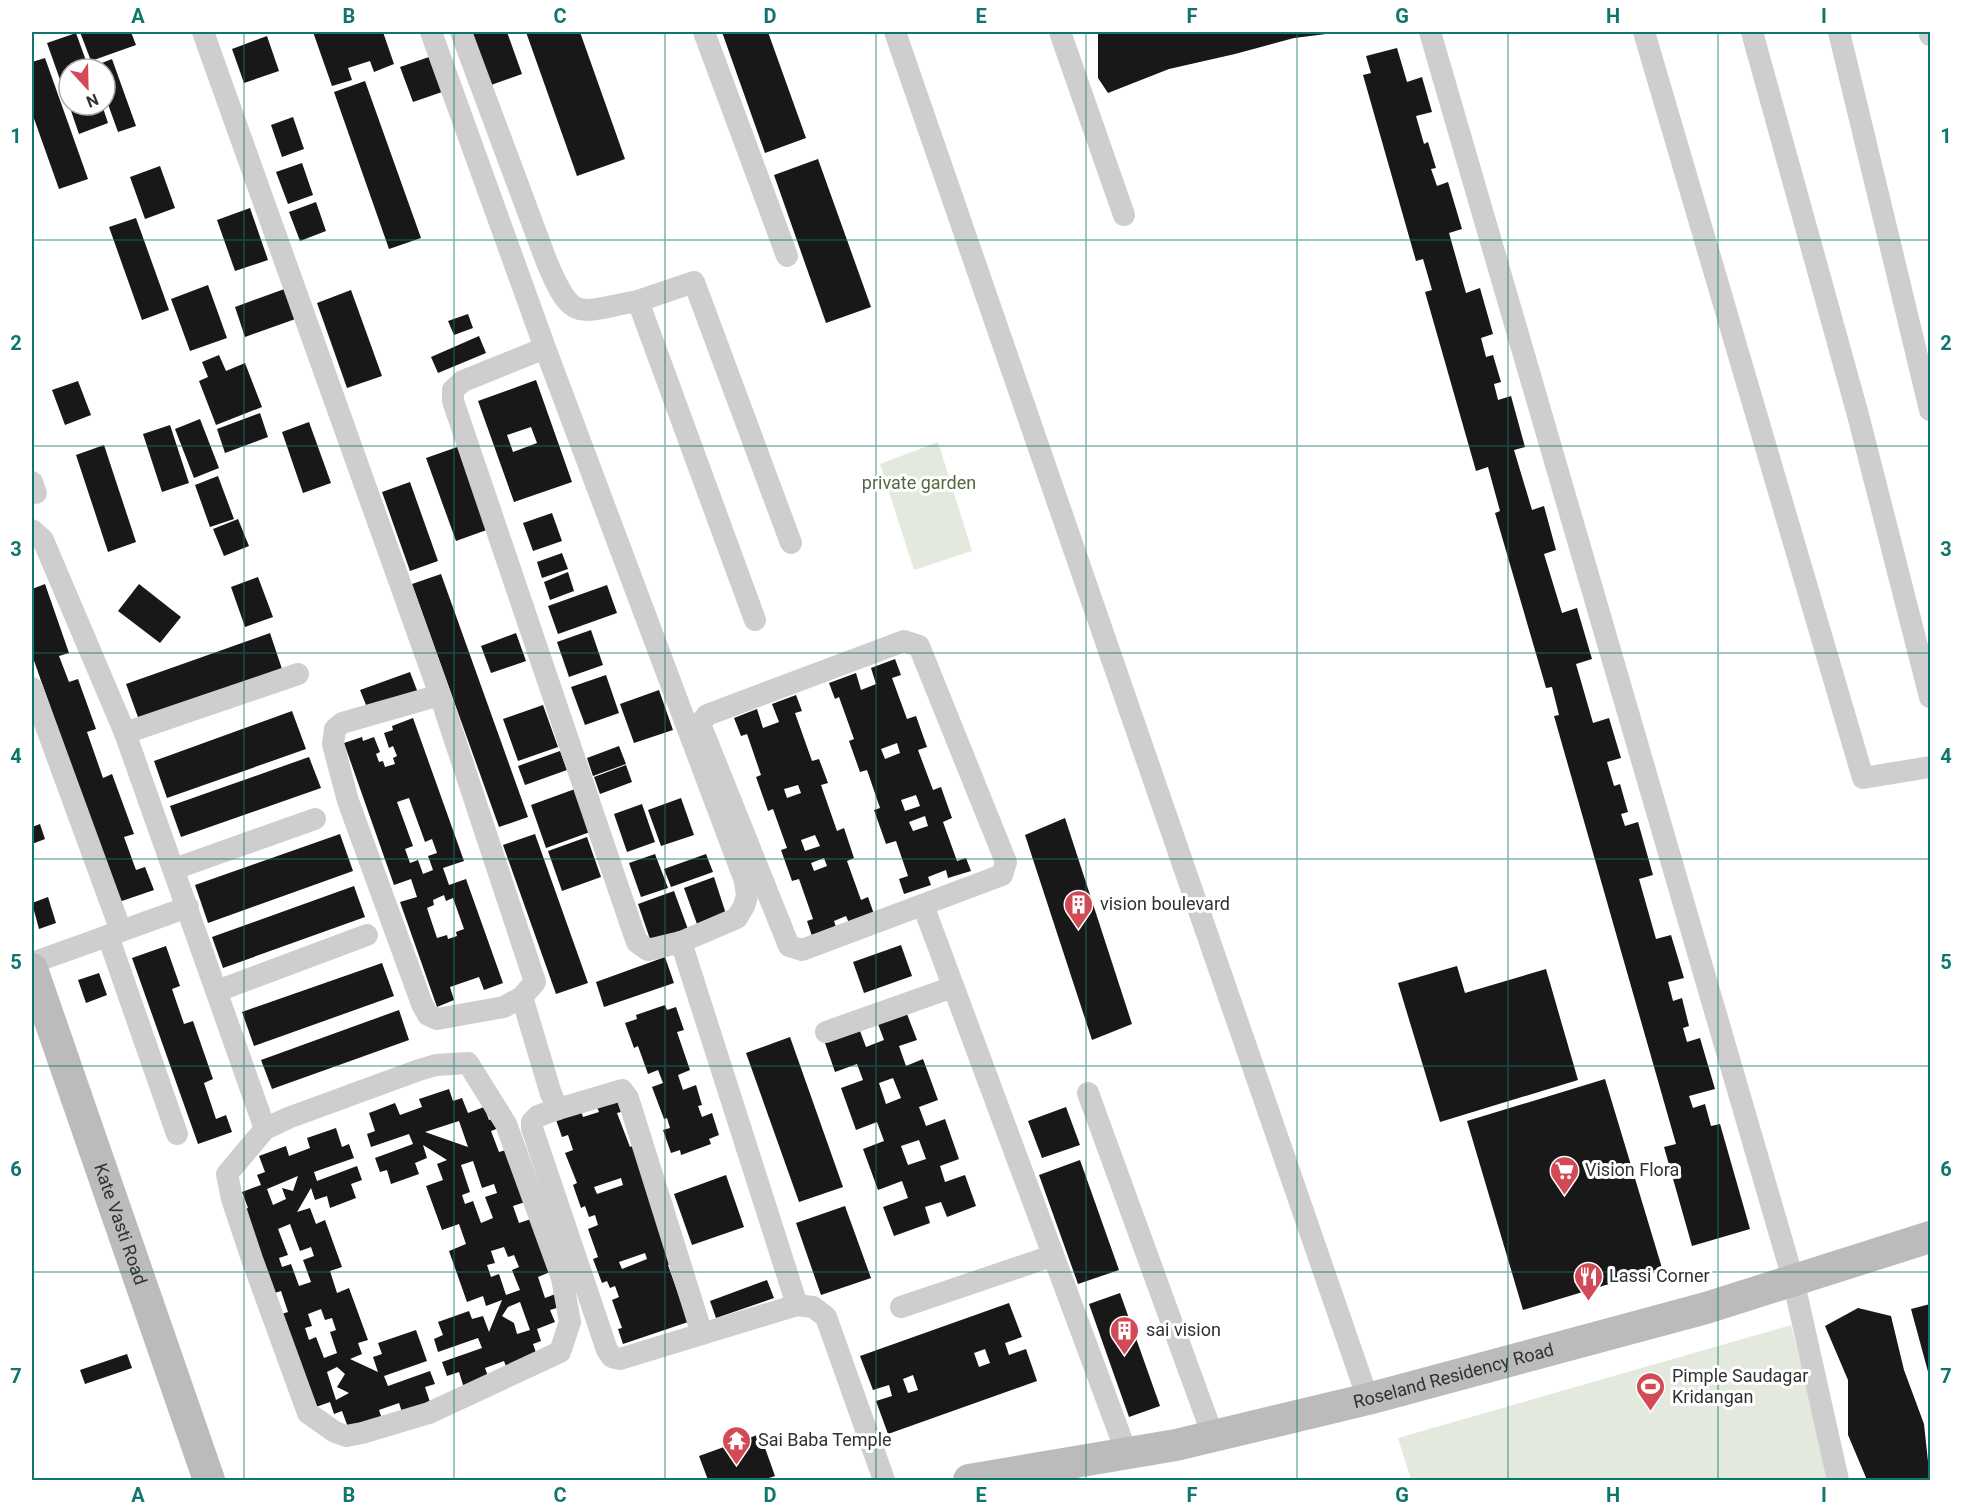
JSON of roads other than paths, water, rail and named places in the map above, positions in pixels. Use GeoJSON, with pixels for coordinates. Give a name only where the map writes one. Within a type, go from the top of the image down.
{"type":"FeatureCollection","features":[{"type":"Feature","properties":{"kind":"street"},"geometry":{"type":"LineString","coordinates":[[203,32],[440,695],[535,982],[522,997],[504,1007],[437,1019],[428,1015],[422,1004],[348,801],[333,744],[335,729],[342,723],[440,695]]}},
{"type":"Feature","properties":{"kind":"street"},"geometry":{"type":"LineString","coordinates":[[431,32],[545,348],[745,881],[747,896],[737,918],[681,942],[648,950],[638,942],[633,931],[453,401],[453,390],[464,381],[545,348]]}},
{"type":"Feature","properties":{"kind":"street"},"geometry":{"type":"LineString","coordinates":[[461,32],[546,260],[568,303],[579,310],[598,310],[639,301],[694,282],[791,543]]}},
{"type":"Feature","properties":{"kind":"street"},"geometry":{"type":"LineString","coordinates":[[704,32],[787,256]]}},
{"type":"Feature","properties":{"kind":"street"},"geometry":{"type":"LineString","coordinates":[[895,32],[1368,1399]]}},
{"type":"Feature","properties":{"kind":"street"},"geometry":{"type":"LineString","coordinates":[[1060,32],[1124,215]]}},
{"type":"Feature","properties":{"kind":"street"},"geometry":{"type":"LineString","coordinates":[[1430,32],[1793,1279],[1838,1480]]}},
{"type":"Feature","properties":{"kind":"street"},"geometry":{"type":"LineString","coordinates":[[1644,32],[1863,778],[1930,767]]}},
{"type":"Feature","properties":{"kind":"street"},"geometry":{"type":"LineString","coordinates":[[1752,32],[1858,415],[1930,697]]}},
{"type":"Feature","properties":{"kind":"street"},"geometry":{"type":"LineString","coordinates":[[1839,32],[1930,410]]}},
{"type":"Feature","properties":{"kind":"street"},"geometry":{"type":"LineString","coordinates":[[639,301],[755,620]]}},
{"type":"Feature","properties":{"kind":"street"},"geometry":{"type":"LineString","coordinates":[[32,530],[43,540],[125,733],[265,1129]]}},
{"type":"Feature","properties":{"kind":"street"},"geometry":{"type":"LineString","coordinates":[[904,641],[919,646],[1006,862],[1002,875],[922,905],[802,950],[789,946],[700,724],[707,714],[904,641]]}},
{"type":"Feature","properties":{"kind":"street"},"geometry":{"type":"LineString","coordinates":[[125,733],[298,674]]}},
{"type":"Feature","properties":{"kind":"street"},"geometry":{"type":"LineString","coordinates":[[32,688],[115,933],[177,1134]]}},
{"type":"Feature","properties":{"kind":"street"},"geometry":{"type":"LineString","coordinates":[[174,869],[315,819]]}},
{"type":"Feature","properties":{"kind":"street"},"geometry":{"type":"LineString","coordinates":[[922,905],[1127,1454]]}},
{"type":"Feature","properties":{"kind":"street"},"geometry":{"type":"LineString","coordinates":[[32,963],[188,907]]}},
{"type":"Feature","properties":{"kind":"street"},"geometry":{"type":"LineString","coordinates":[[217,991],[367,935]]}},
{"type":"Feature","properties":{"kind":"street"},"geometry":{"type":"LineString","coordinates":[[681,942],[797,1305]]}},
{"type":"Feature","properties":{"kind":"street","name":"Kate Vasti Road"},"geometry":{"type":"LineString","coordinates":[[32,969],[209,1480]]}},
{"type":"Feature","properties":{"kind":"street"},"geometry":{"type":"LineString","coordinates":[[826,1032],[953,987]]}},
{"type":"Feature","properties":{"kind":"street"},"geometry":{"type":"LineString","coordinates":[[522,997],[551,1094],[558,1109]]}},
{"type":"Feature","properties":{"kind":"street"},"geometry":{"type":"LineString","coordinates":[[468,1063],[507,1124],[562,1278],[570,1322],[560,1352],[429,1413],[362,1433],[346,1436],[335,1432],[308,1413],[252,1259],[232,1199],[227,1174],[265,1129],[288,1118],[419,1070],[436,1065],[468,1063]]}},
{"type":"Feature","properties":{"kind":"street"},"geometry":{"type":"LineString","coordinates":[[702,1334],[628,1098],[622,1090],[538,1116],[532,1122],[532,1128],[607,1350],[612,1357],[621,1359],[797,1305],[813,1307],[826,1317],[884,1480]]}},
{"type":"Feature","properties":{"kind":"street"},"geometry":{"type":"LineString","coordinates":[[1088,1093],[1213,1436]]}},
{"type":"Feature","properties":{"kind":"street","name":"Roseland Residency Road"},"geometry":{"type":"LineString","coordinates":[[969,1480],[1127,1454],[1368,1399],[1706,1308],[1930,1237]]}},
{"type":"Feature","properties":{"kind":"street"},"geometry":{"type":"LineString","coordinates":[[901,1307],[1052,1256]]}},
{"type":"Feature","properties":{"kind":"place","name":"vision boulevard"},"geometry":{"type":"Point","coordinates":[1079,930]}},
{"type":"Feature","properties":{"kind":"place","name":"Vision Flora"},"geometry":{"type":"Point","coordinates":[1564,1196]}},
{"type":"Feature","properties":{"kind":"place","name":"Lassi Corner"},"geometry":{"type":"Point","coordinates":[1588,1302]}},
{"type":"Feature","properties":{"kind":"place","name":"sai vision"},"geometry":{"type":"Point","coordinates":[1125,1356]}},
{"type":"Feature","properties":{"kind":"place","name":"Pimple Saudagar Kridangan"},"geometry":{"type":"Point","coordinates":[1651,1412]}},
{"type":"Feature","properties":{"kind":"place","name":"Sai Baba Temple"},"geometry":{"type":"Point","coordinates":[737,1466]}},
{"type":"Feature","properties":{"kind":"park label","name":"private garden"},"geometry":{"type":"Point","coordinates":[919,483]}}]}
